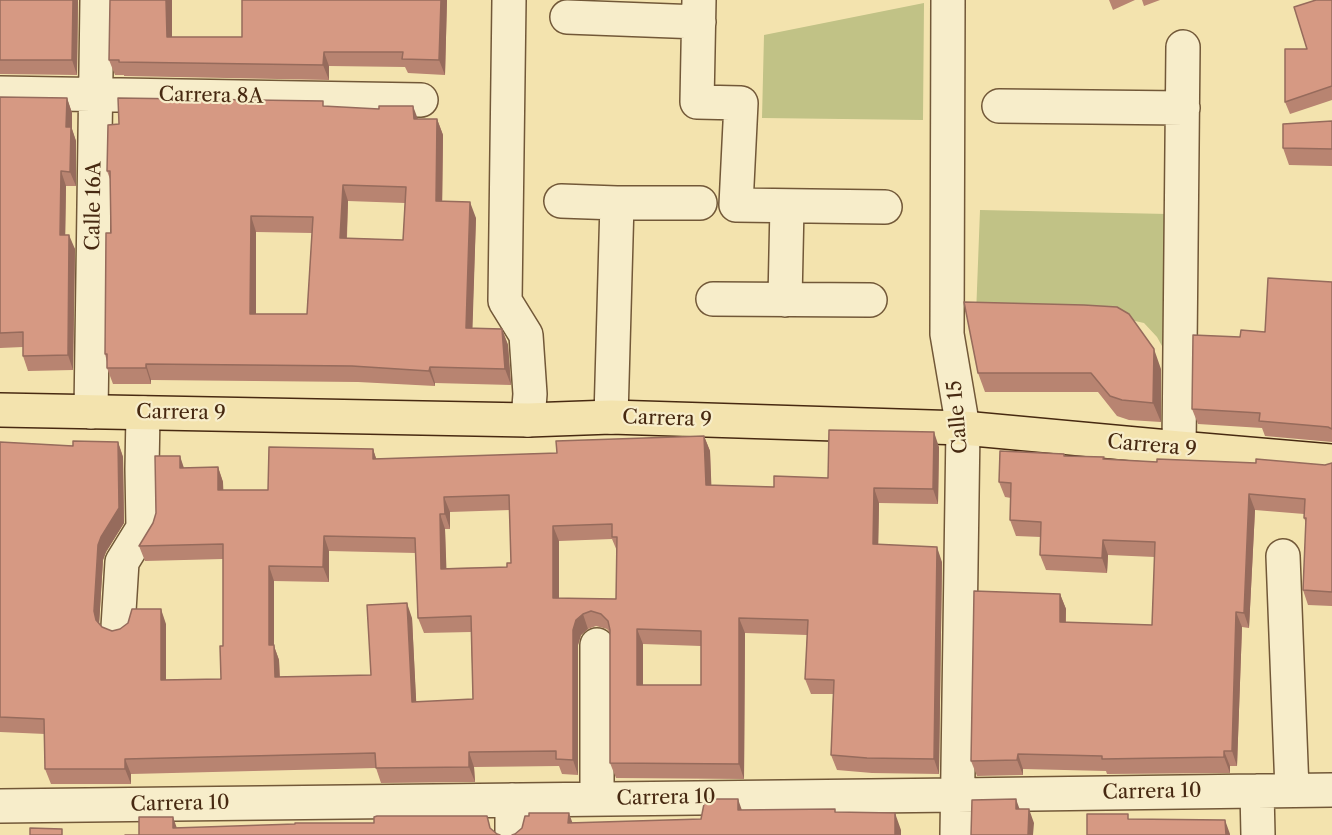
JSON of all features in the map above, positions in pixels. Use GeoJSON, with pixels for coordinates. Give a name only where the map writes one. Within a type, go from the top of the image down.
{"type":"FeatureCollection","features":[{"type":"Feature","properties":{"kind":"main road","name":"Carrera 9"},"geometry":{"type":"LineString","coordinates":[[0,410],[528,420],[611,417],[963,428],[1332,461]]}},
{"type":"Feature","properties":{"kind":"street","name":"Calle 16A"},"geometry":{"type":"LineString","coordinates":[[91,412],[97,0]]}},
{"type":"Feature","properties":{"kind":"street"},"geometry":{"type":"LineString","coordinates":[[509,0],[506,301],[526,335],[530,393],[528,420]]}},
{"type":"Feature","properties":{"kind":"street","name":"Calle 15"},"geometry":{"type":"LineString","coordinates":[[948,0],[947,334],[963,428],[957,835]]}},
{"type":"Feature","properties":{"kind":"street"},"geometry":{"type":"LineString","coordinates":[[567,17],[699,11],[697,102],[741,103],[736,205],[885,207]]}},
{"type":"Feature","properties":{"kind":"street"},"geometry":{"type":"LineString","coordinates":[[1179,448],[1183,47]]}},
{"type":"Feature","properties":{"kind":"street","name":"Carrera 8A"},"geometry":{"type":"LineString","coordinates":[[0,93],[421,100]]}},
{"type":"Feature","properties":{"kind":"street"},"geometry":{"type":"LineString","coordinates":[[999,106],[1183,108]]}},
{"type":"Feature","properties":{"kind":"street"},"geometry":{"type":"LineString","coordinates":[[561,201],[700,203]]}},
{"type":"Feature","properties":{"kind":"street"},"geometry":{"type":"LineString","coordinates":[[611,417],[617,203]]}},
{"type":"Feature","properties":{"kind":"street"},"geometry":{"type":"LineString","coordinates":[[786,300],[787,206]]}},
{"type":"Feature","properties":{"kind":"street"},"geometry":{"type":"LineString","coordinates":[[714,299],[870,300]]}},
{"type":"Feature","properties":{"kind":"street"},"geometry":{"type":"LineString","coordinates":[[118,627],[122,562],[143,528],[143,412]]}},
{"type":"Feature","properties":{"kind":"street"},"geometry":{"type":"LineString","coordinates":[[1282,555],[1292,790]]}},
{"type":"Feature","properties":{"kind":"street"},"geometry":{"type":"LineString","coordinates":[[597,645],[597,799]]}},
{"type":"Feature","properties":{"kind":"street","name":"Carrera 10"},"geometry":{"type":"LineString","coordinates":[[0,806],[1332,790]]}},
{"type":"Feature","properties":{"kind":"street"},"geometry":{"type":"LineString","coordinates":[[1257,791],[1258,835]]}},
{"type":"Feature","properties":{"kind":"street"},"geometry":{"type":"LineString","coordinates":[[512,800],[512,835]]}},
{"type":"Feature","properties":{"kind":"green space"},"geometry":{"type":"Polygon","coordinates":[[[924,3],[923,120],[762,118],[764,35],[924,3]]]}},
{"type":"Feature","properties":{"kind":"green space"},"geometry":{"type":"Polygon","coordinates":[[[980,210],[1168,214],[1167,355],[1157,337],[1144,323],[1126,319],[976,315],[980,210]]]}},
{"type":"Feature","properties":{"kind":"building"},"geometry":{"type":"Polygon","coordinates":[[[0,0],[73,0],[72,60],[0,60],[0,0]]]}},
{"type":"Feature","properties":{"kind":"building"},"geometry":{"type":"Polygon","coordinates":[[[110,0],[166,0],[167,37],[242,37],[242,0],[441,0],[439,60],[402,59],[403,52],[324,52],[323,65],[119,62],[119,60],[109,60],[110,0]]]}},
{"type":"Feature","properties":{"kind":"building"},"geometry":{"type":"Polygon","coordinates":[[[1316,0],[1332,0],[1332,86],[1285,102],[1285,49],[1307,49],[1294,7],[1316,0]]]}},
{"type":"Feature","properties":{"kind":"building"},"geometry":{"type":"Polygon","coordinates":[[[0,97],[67,98],[66,127],[71,127],[70,172],[61,171],[60,235],[69,235],[68,355],[23,356],[23,332],[0,333],[0,97]]]}},
{"type":"Feature","properties":{"kind":"building"},"geometry":{"type":"Polygon","coordinates":[[[118,98],[323,101],[323,106],[379,109],[379,106],[413,106],[414,119],[437,119],[436,201],[470,202],[466,328],[502,329],[505,369],[430,367],[429,371],[352,366],[146,364],[146,368],[107,368],[107,354],[105,354],[106,233],[111,233],[110,171],[107,171],[108,125],[119,124],[118,98]],[[343,185],[340,238],[403,240],[406,187],[343,185]],[[251,216],[250,314],[307,314],[313,217],[251,216]]]}},
{"type":"Feature","properties":{"kind":"building"},"geometry":{"type":"Polygon","coordinates":[[[1332,121],[1332,149],[1283,148],[1283,124],[1332,121]]]}},
{"type":"Feature","properties":{"kind":"building"},"geometry":{"type":"Polygon","coordinates":[[[1268,278],[1332,282],[1332,429],[1259,421],[1260,413],[1192,409],[1193,335],[1240,337],[1241,330],[1265,332],[1268,278]]]}},
{"type":"Feature","properties":{"kind":"building"},"geometry":{"type":"Polygon","coordinates":[[[964,302],[1117,307],[1129,314],[1154,349],[1153,403],[1122,400],[1110,396],[1091,373],[978,373],[964,302]]]}},
{"type":"Feature","properties":{"kind":"building"},"geometry":{"type":"Polygon","coordinates":[[[829,430],[934,432],[933,489],[874,488],[873,544],[937,547],[934,759],[831,755],[834,680],[805,679],[808,620],[739,618],[739,764],[610,763],[610,630],[608,621],[601,614],[591,611],[576,620],[573,630],[573,760],[556,759],[556,751],[469,752],[469,767],[376,768],[375,753],[125,759],[125,769],[45,769],[44,719],[0,717],[0,442],[73,446],[73,441],[118,442],[119,508],[98,545],[94,611],[96,620],[102,627],[112,631],[128,623],[132,609],[161,609],[161,680],[221,679],[223,544],[139,546],[153,523],[156,513],[155,456],[180,456],[180,468],[218,467],[218,490],[268,490],[269,447],[373,449],[373,459],[557,453],[556,441],[704,436],[706,485],[774,487],[774,476],[828,478],[829,430]],[[509,495],[444,497],[445,514],[440,514],[441,569],[507,567],[507,563],[511,563],[509,495]],[[612,524],[553,526],[553,598],[616,599],[617,537],[612,537],[612,524]],[[324,536],[323,567],[269,566],[269,645],[274,645],[275,677],[371,675],[367,605],[407,603],[412,702],[473,699],[471,616],[418,618],[415,538],[324,536]],[[637,629],[637,685],[701,685],[701,631],[637,629]]]}},
{"type":"Feature","properties":{"kind":"building"},"geometry":{"type":"Polygon","coordinates":[[[1000,451],[1157,462],[1157,459],[1256,463],[1256,459],[1325,465],[1332,463],[1332,592],[1303,590],[1305,499],[1249,494],[1244,613],[1236,612],[1232,751],[1224,751],[1224,757],[1102,759],[1102,756],[1018,754],[1017,760],[971,761],[974,591],[1060,594],[1060,622],[1152,625],[1155,542],[1103,540],[1102,558],[1040,555],[1041,522],[1010,520],[1011,483],[999,482],[1000,451]]]}},
{"type":"Feature","properties":{"kind":"building"},"geometry":{"type":"Polygon","coordinates":[[[705,799],[738,799],[738,810],[835,809],[835,812],[895,813],[895,835],[512,835],[522,828],[525,816],[529,816],[529,813],[569,813],[568,823],[701,819],[705,799]]]}},
{"type":"Feature","properties":{"kind":"building"},"geometry":{"type":"Polygon","coordinates":[[[1016,799],[1016,809],[1029,809],[1028,835],[971,835],[972,800],[1016,799]]]}},
{"type":"Feature","properties":{"kind":"building"},"geometry":{"type":"Polygon","coordinates":[[[1087,814],[1128,814],[1128,819],[1225,820],[1226,835],[1087,835],[1087,814]]]}},
{"type":"Feature","properties":{"kind":"building"},"geometry":{"type":"Polygon","coordinates":[[[377,816],[487,816],[490,828],[500,835],[139,835],[139,817],[173,817],[173,828],[295,823],[374,823],[374,817],[377,816]]]}},
{"type":"Feature","properties":{"kind":"building"},"geometry":{"type":"Polygon","coordinates":[[[30,828],[62,829],[62,835],[30,835],[30,828]]]}}]}
